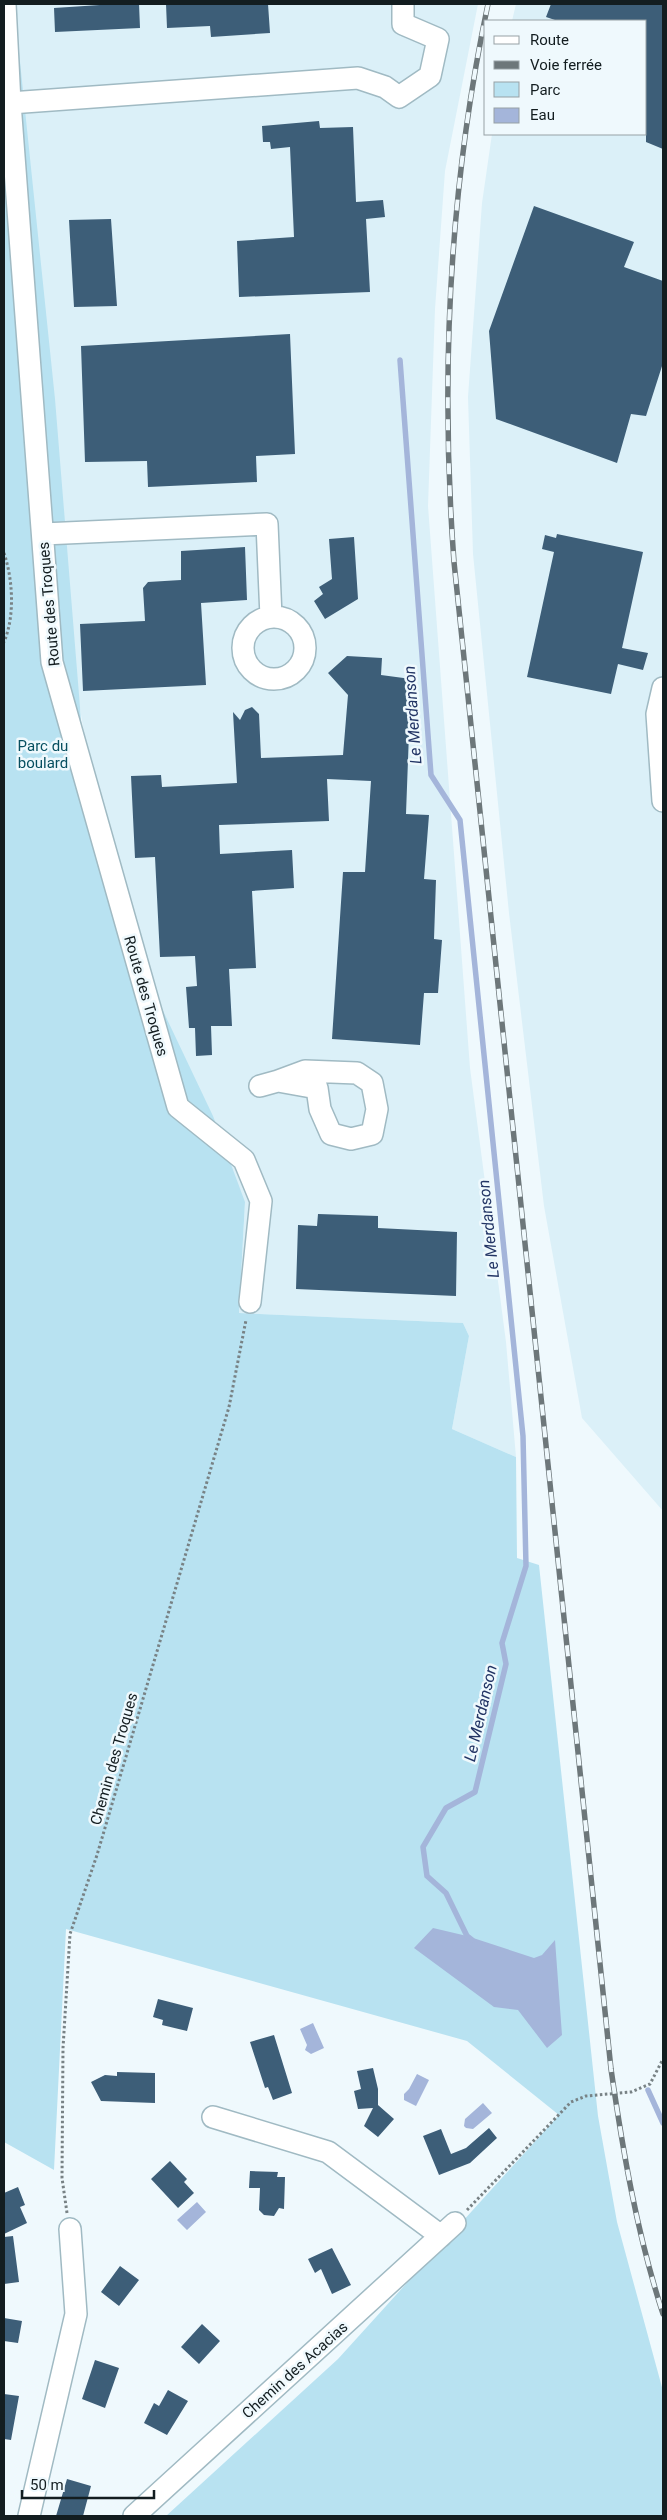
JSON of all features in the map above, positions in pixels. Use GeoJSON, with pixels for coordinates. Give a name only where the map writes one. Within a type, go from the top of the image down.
{"type":"FeatureCollection","features":[{"type":"Feature","properties":{"kind":"street","name":"Route des Troques"},"geometry":{"type":"LineString","coordinates":[[5,4],[10,102],[52,662],[178,1106],[244,1160],[261,1201],[250,1302]]}},
{"type":"Feature","properties":{"kind":"street"},"geometry":{"type":"LineString","coordinates":[[10,102],[358,78],[385,87],[399,97],[430,76],[438,39],[403,24],[403,4]]}},
{"type":"Feature","properties":{"kind":"street"},"geometry":{"type":"LineString","coordinates":[[43,534],[267,524],[271,617]]}},
{"type":"Feature","properties":{"kind":"street"},"geometry":{"type":"LineString","coordinates":[[663,688],[657,714],[663,800]]}},
{"type":"Feature","properties":{"kind":"street"},"geometry":{"type":"LineString","coordinates":[[305,1071],[357,1073],[372,1083],[377,1110],[372,1134],[351,1139],[331,1134],[320,1109],[317,1088],[269,1083],[305,1071]]}},
{"type":"Feature","properties":{"kind":"street"},"geometry":{"type":"LineString","coordinates":[[213,2117],[328,2152],[448,2230]]}},
{"type":"Feature","properties":{"kind":"street"},"geometry":{"type":"LineString","coordinates":[[29,2516],[76,2314],[70,2229]]}},
{"type":"Feature","properties":{"kind":"street","name":"Chemin des Acacias"},"geometry":{"type":"LineString","coordinates":[[134,2516],[448,2230]]}},
{"type":"Feature","properties":{"kind":"path"},"geometry":{"type":"LineString","coordinates":[[4,553],[11,601],[10,627],[4,642]]}},
{"type":"Feature","properties":{"kind":"path","name":"Chemin des Troques"},"geometry":{"type":"LineString","coordinates":[[70,2229],[62,2178],[63,2048],[70,1934],[97,1854],[229,1407],[250,1302]]}},
{"type":"Feature","properties":{"kind":"path"},"geometry":{"type":"LineString","coordinates":[[448,2230],[571,2102],[586,2096],[631,2092],[650,2084],[663,2059]]}},
{"type":"Feature","properties":{"kind":"shaded area"},"geometry":{"type":"Polygon","coordinates":[[[12,4],[478,4],[445,171],[435,309],[428,506],[470,1068],[506,1342],[516,1457],[452,1429],[469,1336],[463,1323],[239,1313],[245,1202],[169,1128],[98,825],[79,701],[12,4]]]}},
{"type":"Feature","properties":{"kind":"shaded area"},"geometry":{"type":"Polygon","coordinates":[[[516,4],[663,4],[663,1511],[582,1418],[544,1206],[509,913],[473,554],[468,397],[482,203],[492,135],[647,135],[647,20],[512,20],[516,4]]]}},
{"type":"Feature","properties":{"kind":"green space","name":"Parc du boulard"},"geometry":{"type":"Polygon","coordinates":[[[4,4],[14,4],[55,399],[87,793],[108,895],[213,1116],[245,1202],[239,1313],[463,1323],[469,1336],[452,1429],[516,1457],[517,1558],[539,1565],[598,2116],[617,2222],[663,2391],[663,2516],[166,2516],[338,2359],[559,2115],[467,2041],[66,1929],[54,2170],[4,2142],[4,4]]]}},
{"type":"Feature","properties":{"kind":"water"},"geometry":{"type":"Polygon","coordinates":[[[433,1928],[467,1936],[534,1958],[542,1955],[555,1940],[562,2035],[547,2048],[518,2010],[494,2007],[414,1948],[433,1928]]]}},
{"type":"Feature","properties":{"kind":"water"},"geometry":{"type":"Polygon","coordinates":[[[313,2023],[324,2048],[311,2054],[305,2050],[307,2045],[300,2029],[313,2023]]]}},
{"type":"Feature","properties":{"kind":"water"},"geometry":{"type":"Polygon","coordinates":[[[417,2074],[429,2080],[416,2106],[404,2100],[404,2094],[417,2074]]]}},
{"type":"Feature","properties":{"kind":"water"},"geometry":{"type":"Polygon","coordinates":[[[483,2103],[492,2113],[473,2129],[466,2128],[464,2126],[465,2119],[483,2103]]]}},
{"type":"Feature","properties":{"kind":"water"},"geometry":{"type":"Polygon","coordinates":[[[197,2202],[206,2212],[187,2230],[177,2220],[197,2202]]]}},
{"type":"Feature","properties":{"kind":"building"},"geometry":{"type":"Polygon","coordinates":[[[139,4],[140,28],[55,32],[54,8],[139,4]]]}},
{"type":"Feature","properties":{"kind":"building"},"geometry":{"type":"Polygon","coordinates":[[[166,4],[268,4],[270,33],[211,37],[210,26],[167,28],[166,4]]]}},
{"type":"Feature","properties":{"kind":"building"},"geometry":{"type":"Polygon","coordinates":[[[551,4],[663,4],[663,149],[646,142],[647,20],[555,20],[546,17],[551,4]]]}},
{"type":"Feature","properties":{"kind":"building"},"geometry":{"type":"Polygon","coordinates":[[[319,121],[320,128],[353,127],[356,202],[383,200],[385,217],[366,219],[370,292],[239,297],[237,241],[294,237],[290,147],[271,149],[270,142],[263,142],[262,126],[319,121]]]}},
{"type":"Feature","properties":{"kind":"building"},"geometry":{"type":"Polygon","coordinates":[[[534,206],[634,242],[624,267],[663,281],[663,363],[646,416],[631,414],[617,463],[496,419],[489,331],[534,206]]]}},
{"type":"Feature","properties":{"kind":"building"},"geometry":{"type":"Polygon","coordinates":[[[111,219],[117,306],[74,307],[69,220],[111,219]]]}},
{"type":"Feature","properties":{"kind":"building"},"geometry":{"type":"Polygon","coordinates":[[[290,334],[295,454],[256,456],[257,482],[148,487],[147,461],[85,462],[81,346],[290,334]]]}},
{"type":"Feature","properties":{"kind":"building"},"geometry":{"type":"Polygon","coordinates":[[[557,534],[643,552],[622,648],[648,653],[643,670],[618,664],[611,694],[527,677],[554,552],[542,549],[545,535],[556,538],[557,534]]]}},
{"type":"Feature","properties":{"kind":"building"},"geometry":{"type":"Polygon","coordinates":[[[354,537],[358,599],[325,619],[314,601],[323,594],[319,587],[332,579],[329,539],[354,537]]]}},
{"type":"Feature","properties":{"kind":"building"},"geometry":{"type":"Polygon","coordinates":[[[245,547],[247,600],[201,603],[206,685],[83,691],[80,624],[145,621],[143,588],[148,582],[181,580],[181,551],[245,547]]]}},
{"type":"Feature","properties":{"kind":"building"},"geometry":{"type":"Polygon","coordinates":[[[347,656],[382,658],[381,675],[411,679],[406,814],[429,815],[424,879],[436,880],[434,939],[442,940],[438,993],[424,993],[420,1045],[332,1039],[343,872],[365,872],[371,781],[327,779],[329,821],[219,825],[220,854],[292,850],[294,888],[252,891],[256,968],[229,969],[232,1026],[211,1026],[212,1055],[196,1056],[195,1028],[189,1028],[186,987],[197,986],[195,956],[160,957],[155,857],[135,858],[131,776],[161,775],[162,787],[237,783],[233,712],[240,720],[245,710],[252,707],[259,714],[261,758],[343,755],[348,695],[328,673],[347,656]]]}},
{"type":"Feature","properties":{"kind":"building"},"geometry":{"type":"Polygon","coordinates":[[[318,1214],[378,1216],[378,1228],[457,1232],[456,1296],[296,1289],[298,1225],[317,1226],[318,1214]]]}},
{"type":"Feature","properties":{"kind":"building"},"geometry":{"type":"Polygon","coordinates":[[[158,1999],[193,2008],[187,2031],[162,2025],[163,2020],[153,2017],[158,1999]]]}},
{"type":"Feature","properties":{"kind":"building"},"geometry":{"type":"Polygon","coordinates":[[[274,2035],[292,2093],[273,2100],[268,2087],[265,2088],[250,2042],[274,2035]]]}},
{"type":"Feature","properties":{"kind":"building"},"geometry":{"type":"Polygon","coordinates":[[[373,2068],[378,2089],[378,2105],[394,2119],[378,2137],[364,2126],[373,2108],[358,2109],[354,2091],[361,2089],[357,2071],[373,2068]]]}},
{"type":"Feature","properties":{"kind":"building"},"geometry":{"type":"Polygon","coordinates":[[[117,2072],[155,2073],[155,2103],[101,2101],[91,2082],[105,2075],[117,2076],[117,2072]]]}},
{"type":"Feature","properties":{"kind":"building"},"geometry":{"type":"Polygon","coordinates":[[[489,2128],[497,2138],[470,2163],[439,2175],[423,2136],[441,2129],[451,2154],[466,2148],[489,2128]]]}},
{"type":"Feature","properties":{"kind":"building"},"geometry":{"type":"Polygon","coordinates":[[[170,2161],[187,2179],[184,2182],[194,2193],[178,2208],[151,2179],[170,2161]]]}},
{"type":"Feature","properties":{"kind":"building"},"geometry":{"type":"Polygon","coordinates":[[[250,2171],[278,2172],[277,2177],[285,2177],[284,2209],[279,2208],[274,2216],[264,2215],[259,2210],[260,2188],[249,2188],[250,2171]]]}},
{"type":"Feature","properties":{"kind":"building"},"geometry":{"type":"Polygon","coordinates":[[[18,2187],[25,2205],[20,2207],[27,2223],[4,2234],[4,2193],[18,2187]]]}},
{"type":"Feature","properties":{"kind":"building"},"geometry":{"type":"Polygon","coordinates":[[[13,2236],[19,2282],[4,2284],[4,2237],[13,2236]]]}},
{"type":"Feature","properties":{"kind":"building"},"geometry":{"type":"Polygon","coordinates":[[[332,2248],[351,2285],[332,2294],[321,2269],[315,2273],[308,2259],[332,2248]]]}},
{"type":"Feature","properties":{"kind":"building"},"geometry":{"type":"Polygon","coordinates":[[[120,2266],[139,2280],[119,2306],[101,2292],[120,2266]]]}},
{"type":"Feature","properties":{"kind":"building"},"geometry":{"type":"Polygon","coordinates":[[[4,2318],[22,2321],[18,2343],[4,2341],[4,2318]]]}},
{"type":"Feature","properties":{"kind":"building"},"geometry":{"type":"Polygon","coordinates":[[[202,2324],[220,2341],[199,2364],[181,2347],[202,2324]]]}},
{"type":"Feature","properties":{"kind":"building"},"geometry":{"type":"Polygon","coordinates":[[[95,2360],[119,2368],[105,2408],[82,2399],[95,2360]]]}},
{"type":"Feature","properties":{"kind":"building"},"geometry":{"type":"Polygon","coordinates":[[[168,2390],[188,2401],[167,2435],[144,2423],[154,2403],[159,2406],[168,2390]]]}},
{"type":"Feature","properties":{"kind":"building"},"geometry":{"type":"Polygon","coordinates":[[[4,2394],[19,2396],[11,2440],[4,2439],[4,2394]]]}},
{"type":"Feature","properties":{"kind":"building"},"geometry":{"type":"Polygon","coordinates":[[[67,2479],[91,2486],[83,2516],[56,2516],[67,2479]]]}},
{"type":"Feature","properties":{"kind":"waterway","name":"Le Merdanson"},"geometry":{"type":"LineString","coordinates":[[400,360],[431,775],[460,820],[523,1436],[526,1566],[502,1643],[506,1664],[475,1792],[446,1808],[423,1847],[427,1876],[446,1893],[467,1936],[472,1940]]}},
{"type":"Feature","properties":{"kind":"waterway","name":"Le Merdanson"},"geometry":{"type":"LineString","coordinates":[[648,2090],[663,2123]]}},
{"type":"Feature","properties":{"kind":"railway"},"geometry":{"type":"LineString","coordinates":[[485,20],[488,4]]}},
{"type":"Feature","properties":{"kind":"railway"},"geometry":{"type":"LineString","coordinates":[[484,25],[464,142],[451,282],[448,351],[448,421],[454,562],[611,2069],[638,2223],[663,2314]]}}]}
